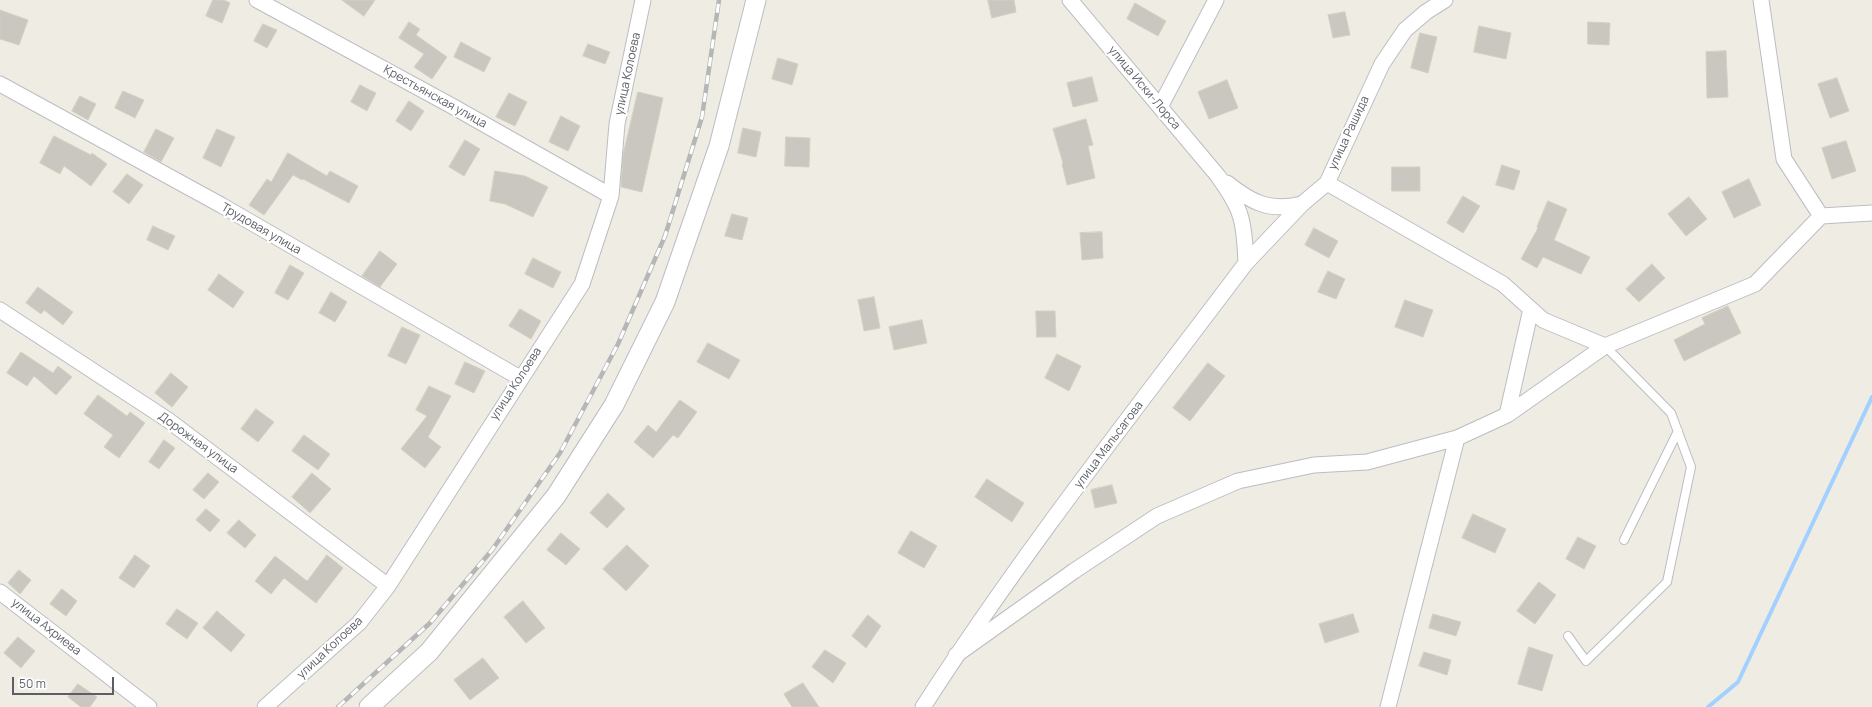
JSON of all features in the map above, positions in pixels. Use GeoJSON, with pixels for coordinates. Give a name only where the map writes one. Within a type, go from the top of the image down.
{"type":"FeatureCollection","features":[{"type":"Feature","properties":{"kind":"street","name":"Крестьянская улица"},"geometry":{"type":"LineString","coordinates":[[257,0],[452,106],[611,196]]}},
{"type":"Feature","properties":{"kind":"street","name":"улица Колоева"},"geometry":{"type":"LineString","coordinates":[[265,707],[359,623],[388,586],[520,378],[582,284],[611,196],[617,124],[643,0]]}},
{"type":"Feature","properties":{"kind":"street"},"geometry":{"type":"LineString","coordinates":[[368,707],[429,652],[556,496],[614,405],[665,302],[719,146],[756,0]]}},
{"type":"Feature","properties":{"kind":"street","name":"улица Иски-Лорса"},"geometry":{"type":"LineString","coordinates":[[1070,0],[1218,176]]}},
{"type":"Feature","properties":{"kind":"street"},"geometry":{"type":"LineString","coordinates":[[1160,107],[1216,0]]}},
{"type":"Feature","properties":{"kind":"street","name":"улица Рашида"},"geometry":{"type":"LineString","coordinates":[[1246,262],[1302,204],[1327,183],[1382,64],[1405,30],[1426,12],[1445,0]]}},
{"type":"Feature","properties":{"kind":"street"},"geometry":{"type":"LineString","coordinates":[[1761,0],[1784,160],[1821,216]]}},
{"type":"Feature","properties":{"kind":"street","name":"Трудовая улица"},"geometry":{"type":"LineString","coordinates":[[0,84],[220,205],[520,378]]}},
{"type":"Feature","properties":{"kind":"street"},"geometry":{"type":"LineString","coordinates":[[1218,176],[1240,193],[1258,203],[1280,208],[1302,204]]}},
{"type":"Feature","properties":{"kind":"street"},"geometry":{"type":"LineString","coordinates":[[1218,176],[1232,197],[1240,214],[1244,235],[1246,262]]}},
{"type":"Feature","properties":{"kind":"street"},"geometry":{"type":"LineString","coordinates":[[1327,183],[1503,284],[1543,320],[1605,346]]}},
{"type":"Feature","properties":{"kind":"street"},"geometry":{"type":"LineString","coordinates":[[956,655],[1074,571],[1157,516],[1238,481],[1314,465],[1367,462],[1458,438],[1507,415],[1605,346],[1755,284],[1821,216],[1872,213]]}},
{"type":"Feature","properties":{"kind":"street","name":"улица Мальсагова"},"geometry":{"type":"LineString","coordinates":[[923,707],[956,655],[1041,535],[1246,262]]}},
{"type":"Feature","properties":{"kind":"street"},"geometry":{"type":"LineString","coordinates":[[1507,415],[1531,309]]}},
{"type":"Feature","properties":{"kind":"street","name":"Дорожная улица"},"geometry":{"type":"LineString","coordinates":[[0,310],[168,420],[388,586]]}},
{"type":"Feature","properties":{"kind":"street"},"geometry":{"type":"LineString","coordinates":[[1388,707],[1458,438]]}},
{"type":"Feature","properties":{"kind":"street","name":"улица Ахриева"},"geometry":{"type":"LineString","coordinates":[[0,592],[149,707]]}},
{"type":"Feature","properties":{"kind":"lane"},"geometry":{"type":"LineString","coordinates":[[1568,636],[1586,661],[1666,582],[1691,467],[1671,412],[1605,346]]}},
{"type":"Feature","properties":{"kind":"lane"},"geometry":{"type":"LineString","coordinates":[[1624,540],[1678,431]]}},
{"type":"Feature","properties":{"kind":"building"},"geometry":{"type":"Polygon","coordinates":[[[213,0],[224,0],[230,3],[222,23],[206,16],[213,0]]]}},
{"type":"Feature","properties":{"kind":"building"},"geometry":{"type":"Polygon","coordinates":[[[342,0],[375,0],[364,16],[342,0]]]}},
{"type":"Feature","properties":{"kind":"building"},"geometry":{"type":"Polygon","coordinates":[[[988,0],[1014,0],[1016,12],[992,18],[988,0]]]}},
{"type":"Feature","properties":{"kind":"building"},"geometry":{"type":"Polygon","coordinates":[[[1135,3],[1166,21],[1158,36],[1127,19],[1135,3]]]}},
{"type":"Feature","properties":{"kind":"building"},"geometry":{"type":"Polygon","coordinates":[[[0,10],[28,20],[19,45],[0,39],[0,10]]]}},
{"type":"Feature","properties":{"kind":"building"},"geometry":{"type":"Polygon","coordinates":[[[1345,12],[1350,35],[1333,38],[1328,15],[1345,12]]]}},
{"type":"Feature","properties":{"kind":"building"},"geometry":{"type":"Polygon","coordinates":[[[409,22],[420,29],[416,35],[447,57],[432,79],[414,67],[424,54],[399,38],[409,22]]]}},
{"type":"Feature","properties":{"kind":"building"},"geometry":{"type":"Polygon","coordinates":[[[1588,22],[1610,23],[1609,45],[1588,44],[1588,22]]]}},
{"type":"Feature","properties":{"kind":"building"},"geometry":{"type":"Polygon","coordinates":[[[263,24],[277,30],[267,48],[254,41],[263,24]]]}},
{"type":"Feature","properties":{"kind":"building"},"geometry":{"type":"Polygon","coordinates":[[[1479,26],[1511,33],[1506,59],[1474,52],[1479,26]]]}},
{"type":"Feature","properties":{"kind":"building"},"geometry":{"type":"Polygon","coordinates":[[[1420,33],[1437,37],[1428,73],[1411,68],[1420,33]]]}},
{"type":"Feature","properties":{"kind":"building"},"geometry":{"type":"Polygon","coordinates":[[[461,42],[491,58],[484,72],[454,57],[461,42]]]}},
{"type":"Feature","properties":{"kind":"building"},"geometry":{"type":"Polygon","coordinates":[[[588,44],[610,52],[605,64],[583,56],[588,44]]]}},
{"type":"Feature","properties":{"kind":"building"},"geometry":{"type":"Polygon","coordinates":[[[1726,51],[1728,97],[1707,98],[1706,52],[1726,51]]]}},
{"type":"Feature","properties":{"kind":"building"},"geometry":{"type":"Polygon","coordinates":[[[778,58],[798,64],[792,85],[772,79],[778,58]]]}},
{"type":"Feature","properties":{"kind":"building"},"geometry":{"type":"Polygon","coordinates":[[[1092,77],[1098,101],[1073,107],[1067,83],[1092,77]]]}},
{"type":"Feature","properties":{"kind":"building"},"geometry":{"type":"Polygon","coordinates":[[[1837,78],[1849,111],[1830,118],[1818,84],[1837,78]]]}},
{"type":"Feature","properties":{"kind":"building"},"geometry":{"type":"Polygon","coordinates":[[[1227,80],[1238,108],[1209,119],[1198,92],[1227,80]]]}},
{"type":"Feature","properties":{"kind":"building"},"geometry":{"type":"Polygon","coordinates":[[[360,85],[376,93],[367,111],[351,102],[360,85]]]}},
{"type":"Feature","properties":{"kind":"building"},"geometry":{"type":"Polygon","coordinates":[[[123,91],[144,100],[135,118],[115,108],[123,91]]]}},
{"type":"Feature","properties":{"kind":"building"},"geometry":{"type":"Polygon","coordinates":[[[638,92],[663,98],[642,192],[621,187],[623,155],[638,92]]]}},
{"type":"Feature","properties":{"kind":"building"},"geometry":{"type":"Polygon","coordinates":[[[509,93],[527,102],[515,126],[496,117],[509,93]]]}},
{"type":"Feature","properties":{"kind":"building"},"geometry":{"type":"Polygon","coordinates":[[[80,96],[96,104],[88,120],[72,111],[80,96]]]}},
{"type":"Feature","properties":{"kind":"building"},"geometry":{"type":"Polygon","coordinates":[[[409,101],[424,111],[411,131],[396,121],[409,101]]]}},
{"type":"Feature","properties":{"kind":"building"},"geometry":{"type":"Polygon","coordinates":[[[561,116],[580,126],[568,151],[549,142],[561,116]]]}},
{"type":"Feature","properties":{"kind":"building"},"geometry":{"type":"Polygon","coordinates":[[[1086,119],[1093,145],[1088,146],[1095,178],[1067,185],[1063,163],[1053,129],[1086,119]]]}},
{"type":"Feature","properties":{"kind":"building"},"geometry":{"type":"Polygon","coordinates":[[[743,128],[761,132],[756,157],[738,153],[743,128]]]}},
{"type":"Feature","properties":{"kind":"building"},"geometry":{"type":"Polygon","coordinates":[[[156,129],[174,138],[161,162],[144,152],[156,129]]]}},
{"type":"Feature","properties":{"kind":"building"},"geometry":{"type":"Polygon","coordinates":[[[217,129],[235,137],[221,167],[203,158],[217,129]]]}},
{"type":"Feature","properties":{"kind":"building"},"geometry":{"type":"Polygon","coordinates":[[[54,136],[91,155],[92,153],[107,164],[91,186],[64,166],[60,174],[40,163],[54,136]]]}},
{"type":"Feature","properties":{"kind":"building"},"geometry":{"type":"Polygon","coordinates":[[[786,137],[810,138],[809,167],[785,166],[786,137]]]}},
{"type":"Feature","properties":{"kind":"building"},"geometry":{"type":"Polygon","coordinates":[[[465,140],[480,149],[464,176],[449,167],[465,140]]]}},
{"type":"Feature","properties":{"kind":"building"},"geometry":{"type":"Polygon","coordinates":[[[1846,141],[1856,171],[1832,179],[1822,148],[1846,141]]]}},
{"type":"Feature","properties":{"kind":"building"},"geometry":{"type":"Polygon","coordinates":[[[288,153],[327,176],[330,171],[358,186],[349,203],[293,175],[264,215],[249,205],[267,179],[271,182],[288,153]]]}},
{"type":"Feature","properties":{"kind":"building"},"geometry":{"type":"Polygon","coordinates":[[[1502,165],[1520,171],[1514,190],[1496,185],[1502,165]]]}},
{"type":"Feature","properties":{"kind":"building"},"geometry":{"type":"Polygon","coordinates":[[[1392,167],[1420,167],[1420,191],[1392,191],[1392,167]]]}},
{"type":"Feature","properties":{"kind":"building"},"geometry":{"type":"Polygon","coordinates":[[[495,171],[525,176],[548,187],[533,217],[505,204],[490,201],[495,171]]]}},
{"type":"Feature","properties":{"kind":"building"},"geometry":{"type":"Polygon","coordinates":[[[127,174],[143,185],[129,204],[113,192],[127,174]]]}},
{"type":"Feature","properties":{"kind":"building"},"geometry":{"type":"Polygon","coordinates":[[[1749,179],[1761,205],[1734,218],[1722,192],[1749,179]]]}},
{"type":"Feature","properties":{"kind":"building"},"geometry":{"type":"Polygon","coordinates":[[[1463,196],[1480,206],[1463,233],[1447,223],[1463,196]]]}},
{"type":"Feature","properties":{"kind":"building"},"geometry":{"type":"Polygon","coordinates":[[[1689,197],[1707,219],[1686,236],[1668,214],[1689,197]]]}},
{"type":"Feature","properties":{"kind":"building"},"geometry":{"type":"Polygon","coordinates":[[[1548,201],[1567,209],[1554,240],[1590,257],[1581,274],[1543,257],[1537,268],[1521,259],[1538,228],[1537,227],[1548,201]]]}},
{"type":"Feature","properties":{"kind":"building"},"geometry":{"type":"Polygon","coordinates":[[[732,214],[748,218],[742,240],[725,236],[732,214]]]}},
{"type":"Feature","properties":{"kind":"building"},"geometry":{"type":"Polygon","coordinates":[[[153,226],[175,236],[168,250],[147,240],[153,226]]]}},
{"type":"Feature","properties":{"kind":"building"},"geometry":{"type":"Polygon","coordinates":[[[1314,228],[1338,241],[1329,258],[1305,245],[1314,228]]]}},
{"type":"Feature","properties":{"kind":"building"},"geometry":{"type":"Polygon","coordinates":[[[1102,232],[1103,258],[1082,260],[1080,233],[1102,232]]]}},
{"type":"Feature","properties":{"kind":"building"},"geometry":{"type":"Polygon","coordinates":[[[380,251],[397,264],[380,287],[362,276],[380,251]]]}},
{"type":"Feature","properties":{"kind":"building"},"geometry":{"type":"Polygon","coordinates":[[[533,258],[561,272],[553,288],[525,274],[533,258]]]}},
{"type":"Feature","properties":{"kind":"building"},"geometry":{"type":"Polygon","coordinates":[[[1652,264],[1665,278],[1639,302],[1626,289],[1652,264]]]}},
{"type":"Feature","properties":{"kind":"building"},"geometry":{"type":"Polygon","coordinates":[[[290,265],[304,273],[288,300],[275,293],[290,265]]]}},
{"type":"Feature","properties":{"kind":"building"},"geometry":{"type":"Polygon","coordinates":[[[1328,271],[1345,279],[1336,299],[1318,292],[1328,271]]]}},
{"type":"Feature","properties":{"kind":"building"},"geometry":{"type":"Polygon","coordinates":[[[219,274],[244,292],[233,308],[208,290],[219,274]]]}},
{"type":"Feature","properties":{"kind":"building"},"geometry":{"type":"Polygon","coordinates":[[[38,287],[73,312],[63,325],[44,310],[41,314],[26,303],[38,287]]]}},
{"type":"Feature","properties":{"kind":"building"},"geometry":{"type":"Polygon","coordinates":[[[331,292],[347,302],[335,322],[319,313],[331,292]]]}},
{"type":"Feature","properties":{"kind":"building"},"geometry":{"type":"Polygon","coordinates":[[[874,297],[880,328],[864,331],[858,300],[874,297]]]}},
{"type":"Feature","properties":{"kind":"building"},"geometry":{"type":"Polygon","coordinates":[[[1405,300],[1433,310],[1423,337],[1395,327],[1405,300]]]}},
{"type":"Feature","properties":{"kind":"building"},"geometry":{"type":"Polygon","coordinates":[[[1728,306],[1741,333],[1684,361],[1674,340],[1705,324],[1702,318],[1728,306]]]}},
{"type":"Feature","properties":{"kind":"building"},"geometry":{"type":"Polygon","coordinates":[[[520,309],[541,321],[531,339],[509,326],[520,309]]]}},
{"type":"Feature","properties":{"kind":"building"},"geometry":{"type":"Polygon","coordinates":[[[1036,311],[1055,311],[1056,337],[1037,337],[1036,311]]]}},
{"type":"Feature","properties":{"kind":"building"},"geometry":{"type":"Polygon","coordinates":[[[922,320],[927,343],[894,350],[889,327],[922,320]]]}},
{"type":"Feature","properties":{"kind":"building"},"geometry":{"type":"Polygon","coordinates":[[[402,327],[420,335],[406,364],[388,356],[402,327]]]}},
{"type":"Feature","properties":{"kind":"building"},"geometry":{"type":"Polygon","coordinates":[[[708,343],[740,360],[729,379],[697,362],[708,343]]]}},
{"type":"Feature","properties":{"kind":"building"},"geometry":{"type":"Polygon","coordinates":[[[21,352],[53,373],[58,366],[72,377],[56,395],[34,376],[27,386],[7,373],[21,352]]]}},
{"type":"Feature","properties":{"kind":"building"},"geometry":{"type":"Polygon","coordinates":[[[1057,354],[1081,366],[1069,391],[1045,378],[1057,354]]]}},
{"type":"Feature","properties":{"kind":"building"},"geometry":{"type":"Polygon","coordinates":[[[465,362],[485,371],[474,393],[455,384],[465,362]]]}},
{"type":"Feature","properties":{"kind":"building"},"geometry":{"type":"Polygon","coordinates":[[[1208,363],[1225,376],[1190,421],[1173,408],[1208,363]]]}},
{"type":"Feature","properties":{"kind":"building"},"geometry":{"type":"Polygon","coordinates":[[[171,373],[188,387],[172,407],[155,393],[171,373]]]}},
{"type":"Feature","properties":{"kind":"building"},"geometry":{"type":"Polygon","coordinates":[[[429,386],[451,396],[428,437],[441,447],[425,468],[401,449],[427,416],[416,410],[429,386]]]}},
{"type":"Feature","properties":{"kind":"building"},"geometry":{"type":"Polygon","coordinates":[[[98,395],[127,416],[130,412],[145,423],[119,458],[104,447],[113,435],[84,414],[98,395]]]}},
{"type":"Feature","properties":{"kind":"building"},"geometry":{"type":"Polygon","coordinates":[[[680,400],[697,412],[678,438],[673,435],[653,458],[634,442],[648,425],[656,432],[680,400]]]}},
{"type":"Feature","properties":{"kind":"building"},"geometry":{"type":"Polygon","coordinates":[[[256,409],[274,422],[258,442],[241,429],[256,409]]]}},
{"type":"Feature","properties":{"kind":"building"},"geometry":{"type":"Polygon","coordinates":[[[304,435],[330,454],[318,470],[292,451],[304,435]]]}},
{"type":"Feature","properties":{"kind":"building"},"geometry":{"type":"Polygon","coordinates":[[[164,440],[175,448],[159,469],[149,462],[164,440]]]}},
{"type":"Feature","properties":{"kind":"building"},"geometry":{"type":"Polygon","coordinates":[[[208,473],[219,482],[204,499],[193,490],[208,473]]]}},
{"type":"Feature","properties":{"kind":"building"},"geometry":{"type":"Polygon","coordinates":[[[312,473],[331,489],[310,513],[292,497],[312,473]]]}},
{"type":"Feature","properties":{"kind":"building"},"geometry":{"type":"Polygon","coordinates":[[[987,479],[1024,503],[1012,522],[975,497],[987,479]]]}},
{"type":"Feature","properties":{"kind":"building"},"geometry":{"type":"Polygon","coordinates":[[[1112,485],[1117,503],[1095,508],[1091,490],[1112,485]]]}},
{"type":"Feature","properties":{"kind":"building"},"geometry":{"type":"Polygon","coordinates":[[[608,493],[625,509],[607,528],[590,513],[608,493]]]}},
{"type":"Feature","properties":{"kind":"building"},"geometry":{"type":"Polygon","coordinates":[[[206,509],[220,520],[210,532],[196,520],[206,509]]]}},
{"type":"Feature","properties":{"kind":"building"},"geometry":{"type":"Polygon","coordinates":[[[1473,514],[1506,529],[1495,553],[1462,538],[1473,514]]]}},
{"type":"Feature","properties":{"kind":"building"},"geometry":{"type":"Polygon","coordinates":[[[239,520],[256,535],[245,548],[227,533],[239,520]]]}},
{"type":"Feature","properties":{"kind":"building"},"geometry":{"type":"Polygon","coordinates":[[[911,531],[937,546],[924,568],[898,553],[911,531]]]}},
{"type":"Feature","properties":{"kind":"building"},"geometry":{"type":"Polygon","coordinates":[[[561,533],[580,549],[566,565],[547,550],[561,533]]]}},
{"type":"Feature","properties":{"kind":"building"},"geometry":{"type":"Polygon","coordinates":[[[1578,537],[1596,546],[1584,569],[1566,559],[1578,537]]]}},
{"type":"Feature","properties":{"kind":"building"},"geometry":{"type":"Polygon","coordinates":[[[627,545],[649,566],[626,591],[603,569],[627,545]]]}},
{"type":"Feature","properties":{"kind":"building"},"geometry":{"type":"Polygon","coordinates":[[[135,555],[150,566],[134,588],[119,578],[135,555]]]}},
{"type":"Feature","properties":{"kind":"building"},"geometry":{"type":"Polygon","coordinates":[[[327,555],[343,568],[316,603],[284,578],[271,594],[255,581],[275,556],[307,581],[327,555]]]}},
{"type":"Feature","properties":{"kind":"building"},"geometry":{"type":"Polygon","coordinates":[[[19,570],[31,580],[20,594],[8,583],[19,570]]]}},
{"type":"Feature","properties":{"kind":"building"},"geometry":{"type":"Polygon","coordinates":[[[1539,582],[1556,595],[1535,624],[1517,611],[1539,582]]]}},
{"type":"Feature","properties":{"kind":"building"},"geometry":{"type":"Polygon","coordinates":[[[62,589],[77,601],[66,616],[50,604],[62,589]]]}},
{"type":"Feature","properties":{"kind":"building"},"geometry":{"type":"Polygon","coordinates":[[[523,601],[545,628],[526,643],[504,617],[523,601]]]}},
{"type":"Feature","properties":{"kind":"building"},"geometry":{"type":"Polygon","coordinates":[[[177,609],[198,623],[187,639],[166,624],[177,609]]]}},
{"type":"Feature","properties":{"kind":"building"},"geometry":{"type":"Polygon","coordinates":[[[217,611],[245,635],[231,652],[203,628],[217,611]]]}},
{"type":"Feature","properties":{"kind":"building"},"geometry":{"type":"Polygon","coordinates":[[[1353,614],[1359,632],[1325,643],[1319,624],[1353,614]]]}},
{"type":"Feature","properties":{"kind":"building"},"geometry":{"type":"Polygon","coordinates":[[[1433,614],[1461,622],[1456,636],[1429,628],[1433,614]]]}},
{"type":"Feature","properties":{"kind":"building"},"geometry":{"type":"Polygon","coordinates":[[[868,615],[881,626],[866,648],[852,636],[868,615]]]}},
{"type":"Feature","properties":{"kind":"building"},"geometry":{"type":"Polygon","coordinates":[[[18,637],[35,651],[21,668],[4,653],[18,637]]]}},
{"type":"Feature","properties":{"kind":"building"},"geometry":{"type":"Polygon","coordinates":[[[1529,647],[1553,655],[1542,691],[1518,684],[1529,647]]]}},
{"type":"Feature","properties":{"kind":"building"},"geometry":{"type":"Polygon","coordinates":[[[825,650],[846,663],[833,683],[812,667],[825,650]]]}},
{"type":"Feature","properties":{"kind":"building"},"geometry":{"type":"Polygon","coordinates":[[[1424,652],[1451,660],[1447,675],[1419,666],[1424,652]]]}},
{"type":"Feature","properties":{"kind":"building"},"geometry":{"type":"Polygon","coordinates":[[[483,658],[499,678],[470,700],[454,680],[483,658]]]}},
{"type":"Feature","properties":{"kind":"building"},"geometry":{"type":"Polygon","coordinates":[[[803,683],[819,707],[792,707],[784,694],[803,683]]]}},
{"type":"Feature","properties":{"kind":"building"},"geometry":{"type":"Polygon","coordinates":[[[78,684],[97,697],[90,707],[81,707],[68,697],[78,684]]]}},
{"type":"Feature","properties":{"kind":"waterway"},"geometry":{"type":"LineString","coordinates":[[1708,707],[1738,682],[1872,397]]}},
{"type":"Feature","properties":{"kind":"railway"},"geometry":{"type":"LineString","coordinates":[[338,707],[430,623],[492,550],[560,453],[618,344],[665,236],[702,117],[719,0]]}}]}
